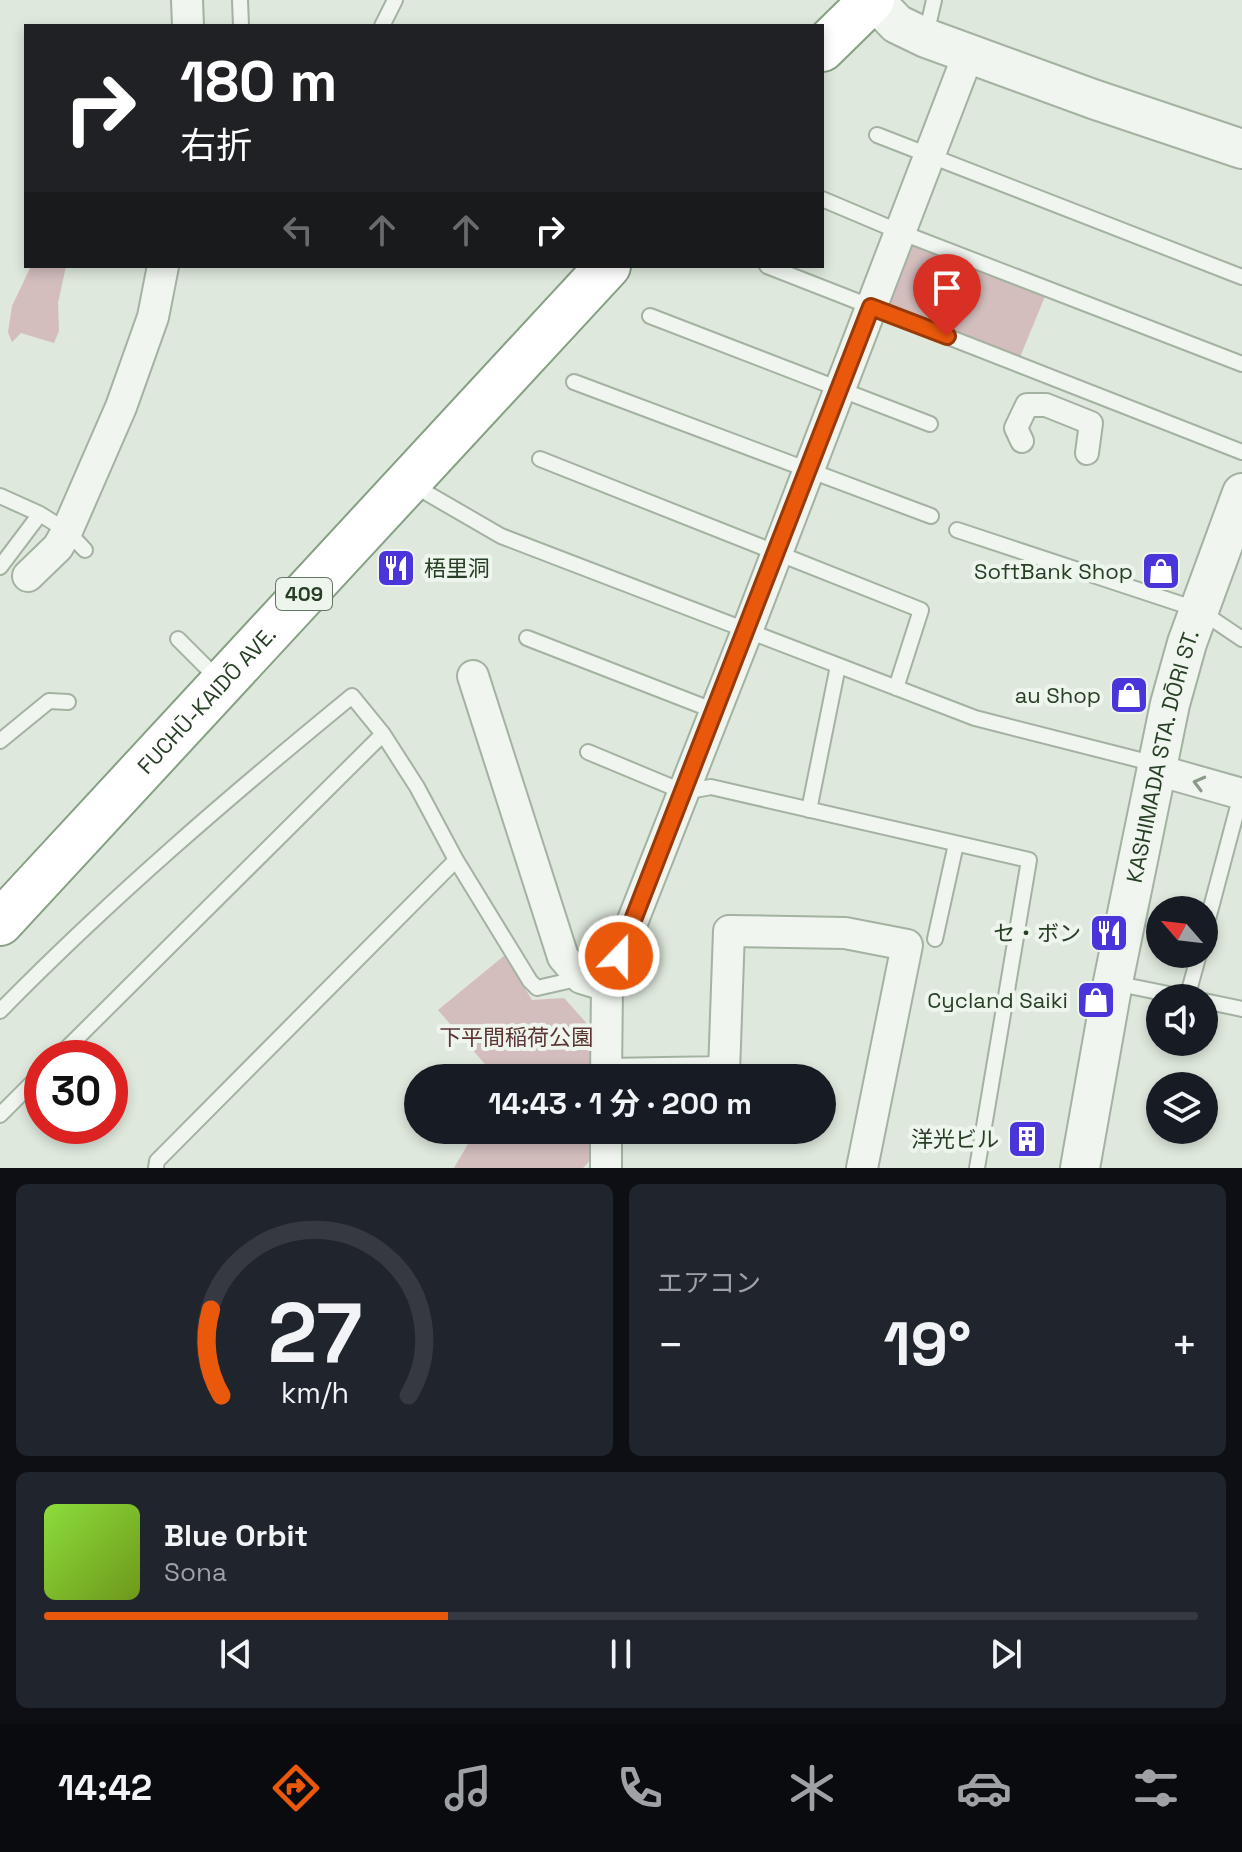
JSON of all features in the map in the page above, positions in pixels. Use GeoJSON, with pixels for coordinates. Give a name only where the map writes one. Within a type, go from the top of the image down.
{"type":"FeatureCollection","features":[{"type":"Feature","properties":{"kind":"highway"},"geometry":{"type":"LineString","coordinates":[[824,47],[873,0]]}},
{"type":"Feature","properties":{"kind":"highway","name":"FUCHŪ-KAIDŌ AVE."},"geometry":{"type":"LineString","coordinates":[[0,923],[606,268]]}},
{"type":"Feature","properties":{"kind":"street"},"geometry":{"type":"LineString","coordinates":[[187,0],[188,24]]}},
{"type":"Feature","properties":{"kind":"street"},"geometry":{"type":"LineString","coordinates":[[873,0],[897,24],[968,55],[1242,149]]}},
{"type":"Feature","properties":{"kind":"street"},"geometry":{"type":"LineString","coordinates":[[604,1064],[594,982],[684,792],[968,55]]}},
{"type":"Feature","properties":{"kind":"street"},"geometry":{"type":"LineString","coordinates":[[14,572],[58,547],[76,541],[153,317],[163,268]]}},
{"type":"Feature","properties":{"kind":"street"},"geometry":{"type":"LineString","coordinates":[[1022,441],[1016,428],[1027,405],[1046,405],[1091,423],[1087,453]]}},
{"type":"Feature","properties":{"kind":"street","name":"KASHIMADA STA. DŌRI ST."},"geometry":{"type":"LineString","coordinates":[[1080,1168],[1113,982],[1170,704],[1199,610],[1242,493]]}},
{"type":"Feature","properties":{"kind":"street"},"geometry":{"type":"LineString","coordinates":[[473,676],[563,957],[594,982]]}},
{"type":"Feature","properties":{"kind":"street"},"geometry":{"type":"LineString","coordinates":[[1157,770],[1242,793]]}},
{"type":"Feature","properties":{"kind":"street"},"geometry":{"type":"LineString","coordinates":[[724,1064],[729,931],[845,933],[907,945],[862,1168]]}},
{"type":"Feature","properties":{"kind":"street"},"geometry":{"type":"LineString","coordinates":[[606,1144],[606,1168]]}},
{"type":"Feature","properties":{"kind":"lane"},"geometry":{"type":"LineString","coordinates":[[240,0],[241,24]]}},
{"type":"Feature","properties":{"kind":"lane"},"geometry":{"type":"LineString","coordinates":[[383,24],[395,0]]}},
{"type":"Feature","properties":{"kind":"lane"},"geometry":{"type":"LineString","coordinates":[[926,38],[934,0]]}},
{"type":"Feature","properties":{"kind":"lane"},"geometry":{"type":"LineString","coordinates":[[877,135],[1242,277]]}},
{"type":"Feature","properties":{"kind":"lane"},"geometry":{"type":"LineString","coordinates":[[824,200],[1242,364]]}},
{"type":"Feature","properties":{"kind":"lane"},"geometry":{"type":"LineString","coordinates":[[772,268],[1242,452]]}},
{"type":"Feature","properties":{"kind":"lane"},"geometry":{"type":"LineString","coordinates":[[650,316],[930,424]]}},
{"type":"Feature","properties":{"kind":"lane"},"geometry":{"type":"LineString","coordinates":[[574,382],[931,516]]}},
{"type":"Feature","properties":{"kind":"lane"},"geometry":{"type":"LineString","coordinates":[[540,459],[921,610],[896,688]]}},
{"type":"Feature","properties":{"kind":"lane"},"geometry":{"type":"LineString","coordinates":[[408,482],[501,536],[838,666],[975,718],[1140,760],[1157,770]]}},
{"type":"Feature","properties":{"kind":"lane"},"geometry":{"type":"LineString","coordinates":[[0,496],[40,514],[76,541]]}},
{"type":"Feature","properties":{"kind":"lane"},"geometry":{"type":"LineString","coordinates":[[14,572],[40,514]]}},
{"type":"Feature","properties":{"kind":"lane"},"geometry":{"type":"LineString","coordinates":[[957,530],[1199,610],[1242,639]]}},
{"type":"Feature","properties":{"kind":"lane"},"geometry":{"type":"LineString","coordinates":[[527,638],[715,711]]}},
{"type":"Feature","properties":{"kind":"lane"},"geometry":{"type":"LineString","coordinates":[[178,639],[222,682]]}},
{"type":"Feature","properties":{"kind":"lane"},"geometry":{"type":"LineString","coordinates":[[809,810],[838,666]]}},
{"type":"Feature","properties":{"kind":"lane"},"geometry":{"type":"LineString","coordinates":[[0,1011],[74,936],[250,780],[352,696],[383,734],[417,787],[456,860],[530,981],[537,988],[594,982]]}},
{"type":"Feature","properties":{"kind":"lane"},"geometry":{"type":"LineString","coordinates":[[0,741],[49,701],[68,702]]}},
{"type":"Feature","properties":{"kind":"lane"},"geometry":{"type":"LineString","coordinates":[[75,1040],[383,734]]}},
{"type":"Feature","properties":{"kind":"lane"},"geometry":{"type":"LineString","coordinates":[[588,752],[684,792],[711,787],[1029,860],[977,1168]]}},
{"type":"Feature","properties":{"kind":"lane"},"geometry":{"type":"LineString","coordinates":[[1214,896],[1242,793]]}},
{"type":"Feature","properties":{"kind":"lane"},"geometry":{"type":"LineString","coordinates":[[935,939],[956,844]]}},
{"type":"Feature","properties":{"kind":"lane"},"geometry":{"type":"LineString","coordinates":[[156,1168],[157,1161],[456,860]]}},
{"type":"Feature","properties":{"kind":"lane"},"geometry":{"type":"LineString","coordinates":[[1113,982],[1146,989]]}},
{"type":"Feature","properties":{"kind":"lane"},"geometry":{"type":"LineString","coordinates":[[1218,1004],[1242,1009]]}},
{"type":"Feature","properties":{"kind":"lane"},"geometry":{"type":"LineString","coordinates":[[0,1115],[24,1091]]}},
{"type":"Feature","properties":{"kind":"green space"},"geometry":{"type":"Polygon","coordinates":[[[915,243],[1046,294],[1020,357],[892,306],[887,295],[905,247],[915,243]]]}},
{"type":"Feature","properties":{"kind":"green space"},"geometry":{"type":"Polygon","coordinates":[[[30,268],[66,268],[58,303],[59,331],[54,343],[21,333],[12,342],[8,332],[12,306],[30,268]]]}},
{"type":"Feature","properties":{"kind":"green space","name":"下平間稲荷公園"},"geometry":{"type":"Polygon","coordinates":[[[505,955],[532,1000],[564,998],[590,1027],[591,1064],[485,1064],[438,1010],[505,955]]]}},
{"type":"Feature","properties":{"kind":"green space"},"geometry":{"type":"Polygon","coordinates":[[[468,1144],[595,1144],[595,1155],[583,1168],[454,1168],[468,1144]]]}},
{"type":"Feature","properties":{"kind":"place","name":"梧里洞"},"geometry":{"type":"Point","coordinates":[396,568]}},
{"type":"Feature","properties":{"kind":"place","name":"SoftBank Shop"},"geometry":{"type":"Point","coordinates":[1161,571]}},
{"type":"Feature","properties":{"kind":"place","name":"au Shop"},"geometry":{"type":"Point","coordinates":[1129,695]}},
{"type":"Feature","properties":{"kind":"place","name":"セ・ボン"},"geometry":{"type":"Point","coordinates":[1109,933]}},
{"type":"Feature","properties":{"kind":"place","name":"Cycland Saiki"},"geometry":{"type":"Point","coordinates":[1096,1000]}},
{"type":"Feature","properties":{"kind":"place","name":"洋光ビル"},"geometry":{"type":"Point","coordinates":[1027,1139]}},
{"type":"Feature","properties":{"kind":"route"},"geometry":{"type":"LineString","coordinates":[[619,956],[871,307],[947,336]]}}]}
